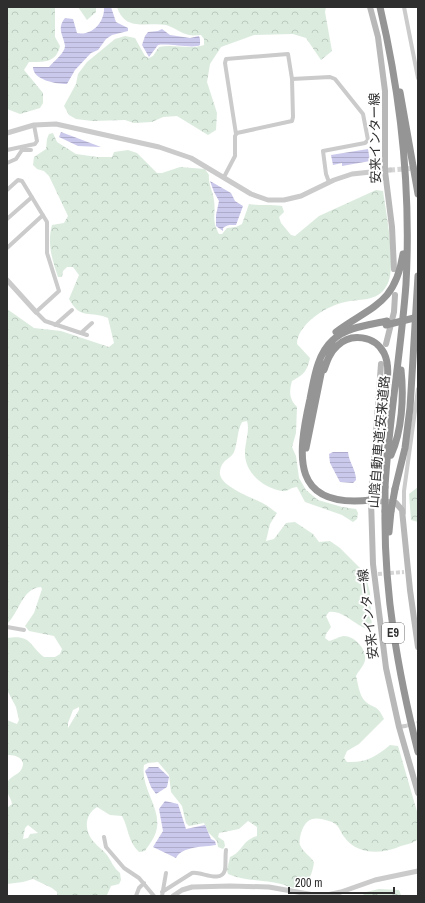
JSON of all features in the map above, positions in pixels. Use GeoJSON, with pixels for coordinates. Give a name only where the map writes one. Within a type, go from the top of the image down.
{"type":"FeatureCollection","features":[{"type":"Feature","properties":{"kind":"highway","name":"山陰自動車道;安来道路"},"geometry":{"type":"LineString","coordinates":[[380,7],[394,80],[402,143],[407,236],[406,283],[399,362],[402,384],[400,410],[396,443],[389,456],[384,487]]}},
{"type":"Feature","properties":{"kind":"highway"},"geometry":{"type":"LineString","coordinates":[[382,18],[404,110],[418,194]]}},
{"type":"Feature","properties":{"kind":"highway"},"geometry":{"type":"LineString","coordinates":[[315,390],[316,359],[322,347],[339,330],[370,312],[388,293],[401,267],[404,244],[407,236]]}},
{"type":"Feature","properties":{"kind":"highway"},"geometry":{"type":"LineString","coordinates":[[386,511],[396,489],[405,448],[410,408],[418,276]]}},
{"type":"Feature","properties":{"kind":"highway"},"geometry":{"type":"LineString","coordinates":[[387,323],[418,314]]}},
{"type":"Feature","properties":{"kind":"highway"},"geometry":{"type":"LineString","coordinates":[[371,500],[343,501],[332,499],[315,489],[308,481],[303,470],[302,451],[320,360],[333,339],[352,330],[418,317]]}},
{"type":"Feature","properties":{"kind":"highway"},"geometry":{"type":"LineString","coordinates":[[315,390],[330,356],[343,341],[356,337],[365,338],[374,341],[385,354],[387,369],[382,415],[387,563]]}},
{"type":"Feature","properties":{"kind":"highway","name":"E9"},"geometry":{"type":"LineString","coordinates":[[387,563],[396,636],[418,743]]}},
{"type":"Feature","properties":{"kind":"highway","name":"E9"},"geometry":{"type":"LineString","coordinates":[[387,563],[396,652],[418,752]]}},
{"type":"Feature","properties":{"kind":"main road","name":"安来インター線"},"geometry":{"type":"LineString","coordinates":[[370,7],[378,37],[385,85],[394,269]]}},
{"type":"Feature","properties":{"kind":"main road"},"geometry":{"type":"LineString","coordinates":[[386,344],[394,312],[395,295]]}},
{"type":"Feature","properties":{"kind":"main road","name":"安来インター線"},"geometry":{"type":"LineString","coordinates":[[381,364],[371,500],[376,575],[386,668],[418,793]]}},
{"type":"Feature","properties":{"kind":"main road"},"geometry":{"type":"LineString","coordinates":[[371,500],[396,503],[401,508],[403,514],[406,572],[418,647]]}},
{"type":"Feature","properties":{"kind":"street"},"geometry":{"type":"LineString","coordinates":[[404,7],[418,78]]}},
{"type":"Feature","properties":{"kind":"street"},"geometry":{"type":"LineString","coordinates":[[224,177],[235,156],[236,134],[225,63],[226,60],[288,54],[292,79],[292,121],[236,134]]}},
{"type":"Feature","properties":{"kind":"street"},"geometry":{"type":"LineString","coordinates":[[292,79],[333,77],[364,114],[367,141],[323,151],[326,174],[329,182]]}},
{"type":"Feature","properties":{"kind":"street"},"geometry":{"type":"LineString","coordinates":[[7,133],[34,125],[56,124],[159,147],[191,158],[250,194],[268,200],[302,196],[329,182],[352,174],[388,170]]}},
{"type":"Feature","properties":{"kind":"street"},"geometry":{"type":"LineString","coordinates":[[7,150],[35,144],[37,141],[34,125]]}},
{"type":"Feature","properties":{"kind":"street"},"geometry":{"type":"LineString","coordinates":[[7,163],[16,159],[22,150],[31,150]]}},
{"type":"Feature","properties":{"kind":"street"},"geometry":{"type":"LineString","coordinates":[[7,190],[18,180],[22,181],[49,226],[48,253],[59,291],[36,312]]}},
{"type":"Feature","properties":{"kind":"street"},"geometry":{"type":"LineString","coordinates":[[7,219],[32,196]]}},
{"type":"Feature","properties":{"kind":"street"},"geometry":{"type":"LineString","coordinates":[[7,248],[43,215]]}},
{"type":"Feature","properties":{"kind":"street"},"geometry":{"type":"LineString","coordinates":[[7,280],[45,321],[87,335]]}},
{"type":"Feature","properties":{"kind":"street"},"geometry":{"type":"LineString","coordinates":[[55,325],[72,310]]}},
{"type":"Feature","properties":{"kind":"street"},"geometry":{"type":"LineString","coordinates":[[81,333],[92,323]]}},
{"type":"Feature","properties":{"kind":"street"},"geometry":{"type":"LineString","coordinates":[[403,514],[404,491],[418,388]]}},
{"type":"Feature","properties":{"kind":"street"},"geometry":{"type":"LineString","coordinates":[[7,627],[24,630]]}},
{"type":"Feature","properties":{"kind":"street"},"geometry":{"type":"LineString","coordinates":[[104,838],[106,847],[124,868],[139,878],[154,896]]}},
{"type":"Feature","properties":{"kind":"street"},"geometry":{"type":"LineString","coordinates":[[162,894],[192,873],[198,872],[213,876],[221,874],[224,870],[226,850]]}},
{"type":"Feature","properties":{"kind":"street"},"geometry":{"type":"LineString","coordinates":[[173,896],[189,888],[230,886],[269,887],[327,895],[341,892],[375,880],[418,871]]}},
{"type":"Feature","properties":{"kind":"street"},"geometry":{"type":"LineString","coordinates":[[162,894],[166,874]]}},
{"type":"Feature","properties":{"kind":"street"},"geometry":{"type":"LineString","coordinates":[[136,896],[139,888],[144,883]]}},
{"type":"Feature","properties":{"kind":"green space"},"geometry":{"type":"Polygon","coordinates":[[[7,7],[55,7],[55,37],[60,46],[56,56],[52,59],[29,62],[24,70],[43,93],[43,103],[40,108],[20,114],[7,109],[7,7]]]}},
{"type":"Feature","properties":{"kind":"green space"},"geometry":{"type":"Polygon","coordinates":[[[78,7],[96,7],[96,12],[87,20],[78,7]]]}},
{"type":"Feature","properties":{"kind":"green space"},"geometry":{"type":"Polygon","coordinates":[[[117,7],[326,7],[325,12],[332,51],[321,60],[306,38],[293,34],[254,35],[221,47],[210,64],[207,82],[217,113],[216,130],[208,135],[177,116],[163,117],[152,122],[134,123],[125,120],[92,121],[76,119],[69,115],[64,106],[76,84],[78,74],[87,62],[115,39],[125,36],[135,38],[145,56],[149,58],[153,56],[159,47],[193,47],[204,45],[204,39],[201,35],[186,34],[166,25],[131,23],[121,15],[117,7]]]}},
{"type":"Feature","properties":{"kind":"green space"},"geometry":{"type":"Polygon","coordinates":[[[53,133],[57,142],[76,154],[97,157],[112,157],[114,152],[128,150],[137,153],[157,173],[162,173],[180,167],[205,169],[209,175],[214,200],[214,221],[219,234],[222,234],[227,228],[236,227],[242,224],[249,204],[282,206],[284,212],[279,217],[281,223],[291,235],[295,236],[319,216],[376,190],[383,191],[391,253],[390,277],[387,285],[383,291],[373,297],[341,303],[327,308],[307,324],[298,337],[297,344],[310,358],[309,363],[304,372],[292,381],[290,389],[291,398],[297,407],[296,433],[292,447],[296,456],[299,478],[306,490],[318,500],[342,507],[356,509],[358,513],[357,519],[353,522],[342,515],[305,502],[297,487],[282,491],[262,483],[256,478],[251,472],[246,459],[245,448],[248,428],[247,421],[242,422],[234,452],[222,464],[220,471],[224,482],[237,491],[266,505],[277,513],[270,524],[266,541],[274,539],[286,523],[295,522],[313,534],[319,542],[330,541],[340,548],[365,573],[370,593],[372,629],[362,627],[341,614],[329,612],[326,616],[331,627],[325,638],[329,641],[342,636],[352,638],[362,648],[365,660],[356,676],[360,692],[362,698],[367,703],[377,708],[384,719],[359,744],[347,751],[344,758],[347,762],[365,760],[380,753],[390,745],[398,746],[418,815],[418,839],[413,842],[383,851],[376,852],[362,850],[350,843],[333,822],[324,819],[315,819],[308,821],[305,824],[300,838],[301,847],[314,862],[310,877],[305,884],[299,888],[294,888],[281,884],[234,876],[228,874],[227,870],[230,857],[248,841],[257,836],[257,827],[248,821],[239,829],[219,833],[218,837],[224,841],[225,846],[223,849],[218,847],[217,841],[208,832],[204,823],[189,826],[186,823],[182,806],[171,792],[169,775],[158,762],[148,763],[144,765],[145,782],[157,815],[157,824],[155,835],[145,851],[139,852],[135,848],[122,816],[110,815],[97,807],[90,814],[88,819],[88,833],[120,873],[121,880],[119,884],[111,886],[107,895],[57,896],[57,892],[52,888],[33,879],[7,884],[7,808],[12,804],[6,786],[10,779],[21,770],[23,763],[17,756],[7,755],[7,720],[17,724],[19,720],[16,707],[7,690],[7,638],[15,637],[25,639],[44,657],[55,657],[60,654],[62,649],[54,636],[29,631],[25,626],[34,613],[42,589],[41,587],[35,588],[25,596],[7,624],[7,309],[34,328],[61,331],[109,347],[114,343],[108,318],[82,313],[73,306],[69,299],[79,275],[73,267],[67,267],[63,271],[62,277],[58,277],[52,258],[50,239],[52,225],[64,223],[68,216],[49,176],[44,171],[37,169],[33,165],[34,157],[46,149],[49,134],[53,133]],[[79,707],[73,710],[68,723],[68,728],[79,710],[79,707]],[[28,825],[25,828],[23,839],[28,838],[30,834],[38,833],[28,825]]]}},
{"type":"Feature","properties":{"kind":"green space"},"geometry":{"type":"Polygon","coordinates":[[[418,487],[418,522],[411,520],[409,494],[418,487]]]}},
{"type":"Feature","properties":{"kind":"green space"},"geometry":{"type":"Polygon","coordinates":[[[379,889],[399,890],[401,895],[362,896],[366,892],[379,889]]]}},
{"type":"Feature","properties":{"kind":"water"},"geometry":{"type":"Polygon","coordinates":[[[104,7],[111,7],[116,22],[128,28],[128,31],[112,35],[106,39],[98,50],[91,53],[75,70],[67,84],[51,82],[37,75],[33,67],[49,67],[64,49],[65,46],[61,26],[65,18],[73,19],[77,33],[88,32],[100,23],[104,13],[104,7]]]}},
{"type":"Feature","properties":{"kind":"water"},"geometry":{"type":"Polygon","coordinates":[[[162,29],[170,35],[190,38],[199,36],[200,45],[158,45],[149,57],[142,45],[145,36],[148,32],[162,29]]]}},
{"type":"Feature","properties":{"kind":"water"},"geometry":{"type":"Polygon","coordinates":[[[61,132],[101,147],[78,146],[59,137],[61,132]]]}},
{"type":"Feature","properties":{"kind":"water"},"geometry":{"type":"Polygon","coordinates":[[[368,149],[370,161],[342,166],[342,163],[333,165],[331,155],[368,149]]]}},
{"type":"Feature","properties":{"kind":"water"},"geometry":{"type":"Polygon","coordinates":[[[210,181],[231,193],[235,201],[243,206],[236,225],[226,226],[223,228],[223,231],[216,226],[216,215],[219,201],[210,181]]]}},
{"type":"Feature","properties":{"kind":"water"},"geometry":{"type":"Polygon","coordinates":[[[333,452],[348,452],[356,476],[356,480],[353,483],[340,482],[330,463],[329,454],[333,452]]]}},
{"type":"Feature","properties":{"kind":"water"},"geometry":{"type":"Polygon","coordinates":[[[149,767],[158,767],[169,777],[167,787],[156,794],[151,787],[145,771],[149,767]]]}},
{"type":"Feature","properties":{"kind":"water"},"geometry":{"type":"Polygon","coordinates":[[[165,801],[178,804],[186,829],[205,825],[211,839],[215,841],[216,845],[188,849],[179,854],[176,858],[153,847],[163,831],[159,809],[165,801]]]}},
{"type":"Feature","properties":{"kind":"tunnel"},"geometry":{"type":"LineString","coordinates":[[390,170],[418,168]]}},
{"type":"Feature","properties":{"kind":"tunnel"},"geometry":{"type":"LineString","coordinates":[[378,574],[404,572]]}},
{"type":"Feature","properties":{"kind":"tunnel"},"geometry":{"type":"LineString","coordinates":[[405,726],[418,723]]}}]}
